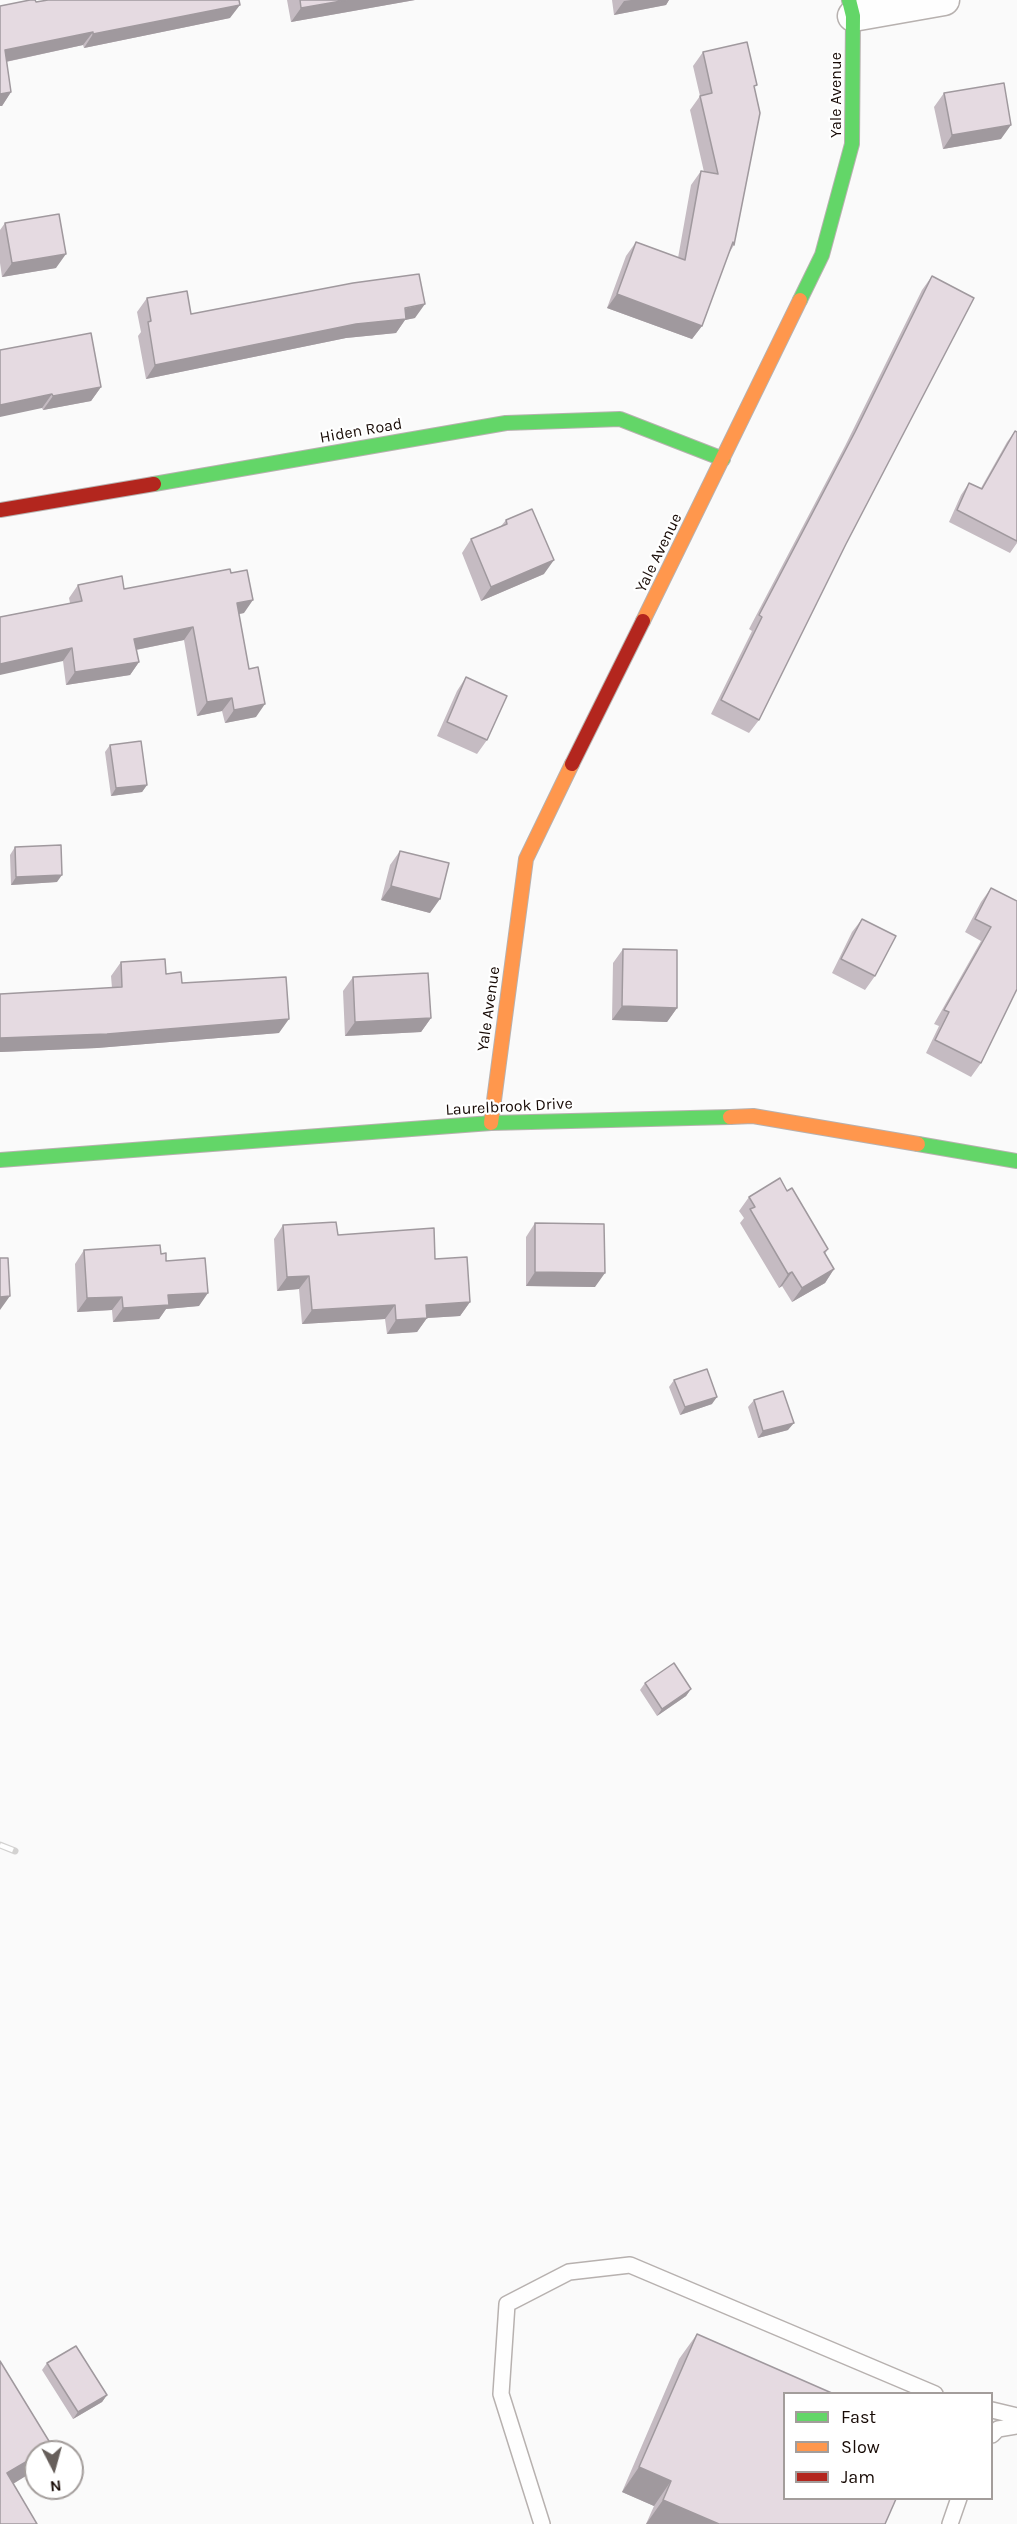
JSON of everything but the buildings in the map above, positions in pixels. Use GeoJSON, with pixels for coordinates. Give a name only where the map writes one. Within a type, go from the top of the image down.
{"type":"FeatureCollection","features":[{"type":"Feature","properties":{"kind":"street"},"geometry":{"type":"LineString","coordinates":[[850,8],[944,0]]}},
{"type":"Feature","properties":{"kind":"street","name":"Yale Avenue"},"geometry":{"type":"LineString","coordinates":[[491,1123],[526,859],[822,255],[852,144],[850,8]]}},
{"type":"Feature","properties":{"kind":"street","name":"Hiden Road"},"geometry":{"type":"LineString","coordinates":[[0,510],[506,423],[620,419],[723,459]]}},
{"type":"Feature","properties":{"kind":"street","name":"Laurelbrook Drive"},"geometry":{"type":"LineString","coordinates":[[0,1160],[491,1123],[753,1116],[1017,1161]]}},
{"type":"Feature","properties":{"kind":"lane"},"geometry":{"type":"LineString","coordinates":[[542,2524],[501,2394],[507,2304],[569,2272],[630,2265],[930,2392]]}},
{"type":"Feature","properties":{"kind":"lane"},"geometry":{"type":"LineString","coordinates":[[993,2410],[1017,2416]]}},
{"type":"Feature","properties":{"kind":"lane"},"geometry":{"type":"LineString","coordinates":[[993,2434],[998,2429],[1017,2426]]}},
{"type":"Feature","properties":{"kind":"lane"},"geometry":{"type":"LineString","coordinates":[[950,2524],[959,2500]]}},
{"type":"Feature","properties":{"kind":"railway"},"geometry":{"type":"LineString","coordinates":[[0,1845],[15,1851]]}},
{"type":"Feature","properties":{"kind":"traffic: fast"},"geometry":{"type":"LineString","coordinates":[[800,300],[822,255],[852,144],[853,16],[849,0]]}},
{"type":"Feature","properties":{"kind":"traffic: fast"},"geometry":{"type":"LineString","coordinates":[[154,484],[506,423],[620,419],[723,459]]}},
{"type":"Feature","properties":{"kind":"traffic: fast"},"geometry":{"type":"LineString","coordinates":[[0,1160],[491,1123],[730,1117]]}},
{"type":"Feature","properties":{"kind":"traffic: fast"},"geometry":{"type":"LineString","coordinates":[[918,1144],[1017,1161]]}},
{"type":"Feature","properties":{"kind":"traffic: slow"},"geometry":{"type":"LineString","coordinates":[[643,621],[800,300]]}},
{"type":"Feature","properties":{"kind":"traffic: slow"},"geometry":{"type":"LineString","coordinates":[[491,1123],[526,859],[572,764]]}},
{"type":"Feature","properties":{"kind":"traffic: slow"},"geometry":{"type":"LineString","coordinates":[[730,1117],[753,1116],[918,1144]]}},
{"type":"Feature","properties":{"kind":"traffic: jam"},"geometry":{"type":"LineString","coordinates":[[0,510],[154,484]]}},
{"type":"Feature","properties":{"kind":"traffic: jam"},"geometry":{"type":"LineString","coordinates":[[572,764],[643,621]]}}]}
